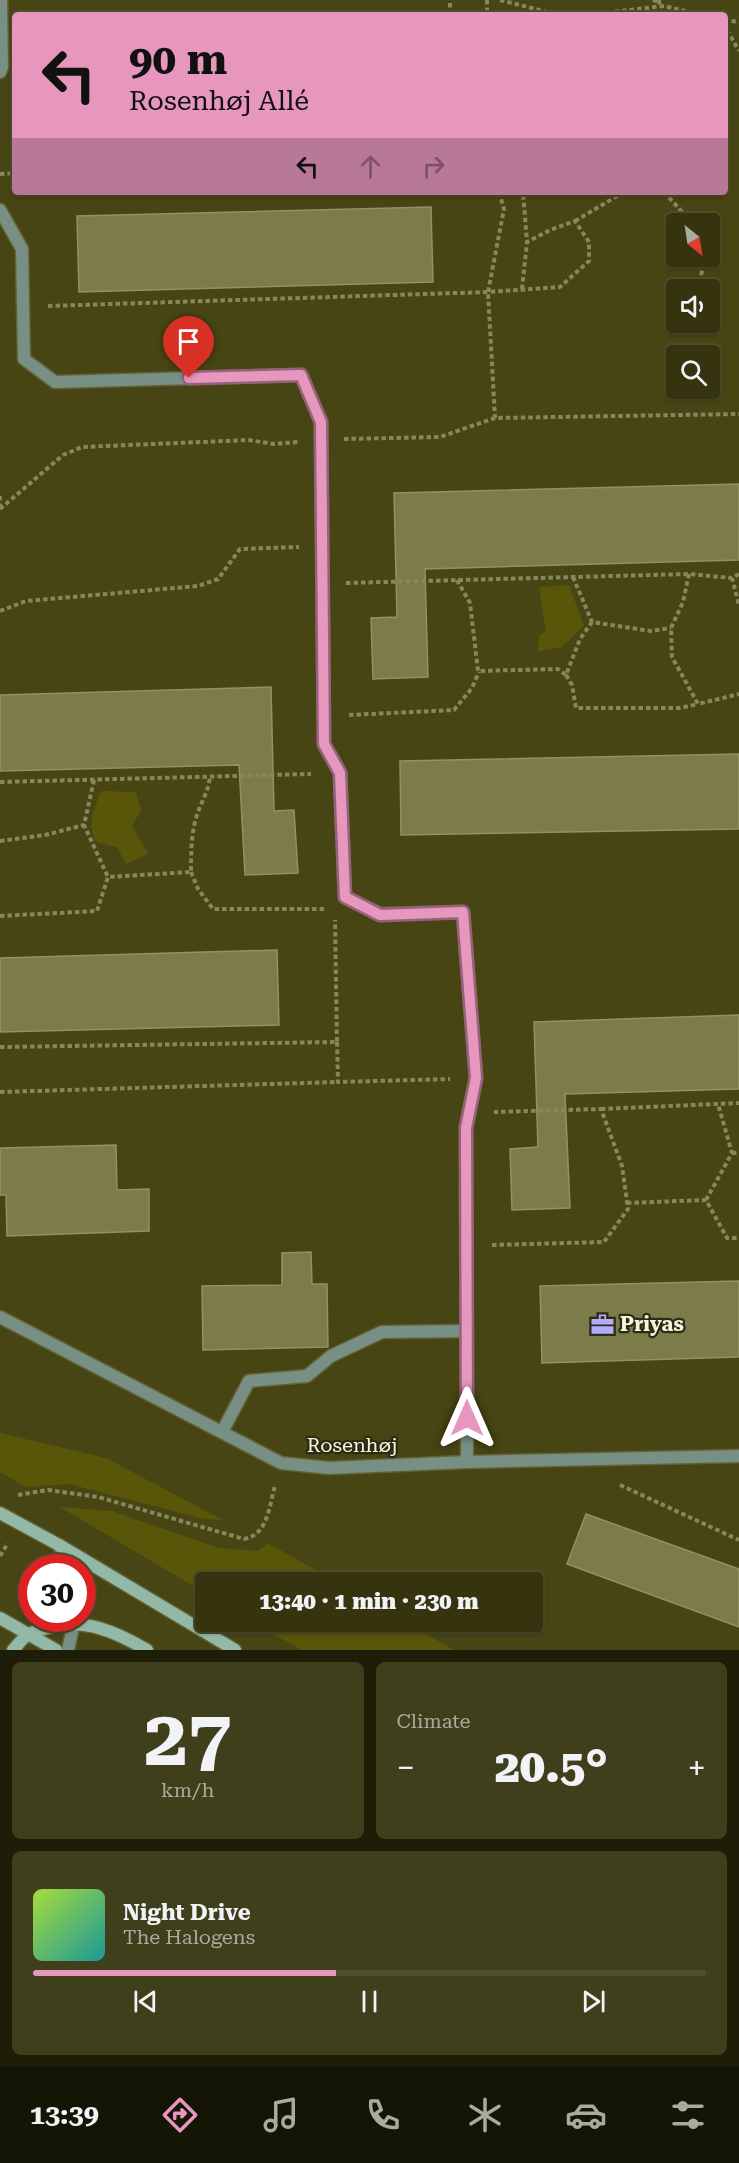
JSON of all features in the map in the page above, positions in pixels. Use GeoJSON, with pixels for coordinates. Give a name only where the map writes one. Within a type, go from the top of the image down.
{"type":"FeatureCollection","features":[{"type":"Feature","properties":{"kind":"main road"},"geometry":{"type":"LineString","coordinates":[[3,1515],[59,1545],[235,1650]]}},
{"type":"Feature","properties":{"kind":"main road"},"geometry":{"type":"LineString","coordinates":[[0,1618],[56,1650]]}},
{"type":"Feature","properties":{"kind":"main road"},"geometry":{"type":"LineString","coordinates":[[96,1627],[124,1636],[147,1650]]}},
{"type":"Feature","properties":{"kind":"main road"},"geometry":{"type":"LineString","coordinates":[[13,1650],[28,1634],[35,1632]]}},
{"type":"Feature","properties":{"kind":"street"},"geometry":{"type":"LineString","coordinates":[[0,72],[2,67],[2,0]]}},
{"type":"Feature","properties":{"kind":"street"},"geometry":{"type":"LineString","coordinates":[[0,210],[22,249],[24,359],[55,382],[301,375],[321,422],[324,744],[340,773],[345,897],[380,915],[463,912],[476,1078],[466,1128],[467,1462]]}},
{"type":"Feature","properties":{"kind":"street","name":"Rosenhøj"},"geometry":{"type":"LineString","coordinates":[[0,1317],[281,1463],[329,1468],[467,1462],[739,1456]]}},
{"type":"Feature","properties":{"kind":"street"},"geometry":{"type":"LineString","coordinates":[[222,1432],[249,1381],[307,1376],[331,1356],[382,1332],[467,1331]]}},
{"type":"Feature","properties":{"kind":"street"},"geometry":{"type":"LineString","coordinates":[[59,1545],[63,1554]]}},
{"type":"Feature","properties":{"kind":"street"},"geometry":{"type":"LineString","coordinates":[[68,1650],[72,1632]]}},
{"type":"Feature","properties":{"kind":"path"},"geometry":{"type":"LineString","coordinates":[[500,0],[547,12]]}},
{"type":"Feature","properties":{"kind":"path"},"geometry":{"type":"LineString","coordinates":[[653,0],[690,12]]}},
{"type":"Feature","properties":{"kind":"path"},"geometry":{"type":"LineString","coordinates":[[604,12],[659,3]]}},
{"type":"Feature","properties":{"kind":"path"},"geometry":{"type":"LineString","coordinates":[[728,21],[739,22]]}},
{"type":"Feature","properties":{"kind":"path"},"geometry":{"type":"LineString","coordinates":[[728,29],[733,22]]}},
{"type":"Feature","properties":{"kind":"path"},"geometry":{"type":"LineString","coordinates":[[728,35],[739,51]]}},
{"type":"Feature","properties":{"kind":"path"},"geometry":{"type":"LineString","coordinates":[[495,418],[488,292],[504,208],[500,195]]}},
{"type":"Feature","properties":{"kind":"path"},"geometry":{"type":"LineString","coordinates":[[522,290],[527,242],[523,195]]}},
{"type":"Feature","properties":{"kind":"path"},"geometry":{"type":"LineString","coordinates":[[527,242],[575,221],[619,195]]}},
{"type":"Feature","properties":{"kind":"path"},"geometry":{"type":"LineString","coordinates":[[667,195],[683,213]]}},
{"type":"Feature","properties":{"kind":"path"},"geometry":{"type":"LineString","coordinates":[[24,307],[488,292],[560,287],[590,261],[589,242],[575,221]]}},
{"type":"Feature","properties":{"kind":"path"},"geometry":{"type":"LineString","coordinates":[[0,509],[63,455],[82,447],[249,440],[273,444],[322,440],[440,437],[495,418],[739,414]]}},
{"type":"Feature","properties":{"kind":"path"},"geometry":{"type":"LineString","coordinates":[[0,496],[0,509]]}},
{"type":"Feature","properties":{"kind":"path"},"geometry":{"type":"LineString","coordinates":[[0,611],[26,601],[198,586],[218,579],[240,549],[322,546]]}},
{"type":"Feature","properties":{"kind":"path"},"geometry":{"type":"LineString","coordinates":[[322,584],[689,574],[732,578],[739,574]]}},
{"type":"Feature","properties":{"kind":"path"},"geometry":{"type":"LineString","coordinates":[[689,574],[683,602],[671,628],[672,657],[698,704]]}},
{"type":"Feature","properties":{"kind":"path"},"geometry":{"type":"LineString","coordinates":[[573,577],[592,622]]}},
{"type":"Feature","properties":{"kind":"path"},"geometry":{"type":"LineString","coordinates":[[732,578],[739,605]]}},
{"type":"Feature","properties":{"kind":"path"},"geometry":{"type":"LineString","coordinates":[[324,716],[454,710],[472,688],[479,671],[470,603],[457,580]]}},
{"type":"Feature","properties":{"kind":"path"},"geometry":{"type":"LineString","coordinates":[[592,622],[650,631],[671,628]]}},
{"type":"Feature","properties":{"kind":"path"},"geometry":{"type":"LineString","coordinates":[[566,675],[579,639],[592,622]]}},
{"type":"Feature","properties":{"kind":"path"},"geometry":{"type":"LineString","coordinates":[[479,671],[558,669],[566,675],[572,685],[576,708],[680,708],[739,694]]}},
{"type":"Feature","properties":{"kind":"path"},"geometry":{"type":"LineString","coordinates":[[0,782],[340,773]]}},
{"type":"Feature","properties":{"kind":"path"},"geometry":{"type":"LineString","coordinates":[[210,776],[209,786],[196,817],[192,835],[191,872],[198,889],[213,909],[319,909]]}},
{"type":"Feature","properties":{"kind":"path"},"geometry":{"type":"LineString","coordinates":[[0,916],[97,911],[108,877],[84,825],[94,780]]}},
{"type":"Feature","properties":{"kind":"path"},"geometry":{"type":"LineString","coordinates":[[0,841],[45,835],[84,825]]}},
{"type":"Feature","properties":{"kind":"path"},"geometry":{"type":"LineString","coordinates":[[108,877],[191,872]]}},
{"type":"Feature","properties":{"kind":"path"},"geometry":{"type":"LineString","coordinates":[[338,1082],[335,914],[345,897]]}},
{"type":"Feature","properties":{"kind":"path"},"geometry":{"type":"LineString","coordinates":[[0,1047],[337,1042]]}},
{"type":"Feature","properties":{"kind":"path"},"geometry":{"type":"LineString","coordinates":[[0,1092],[476,1078]]}},
{"type":"Feature","properties":{"kind":"path"},"geometry":{"type":"LineString","coordinates":[[469,1113],[739,1103]]}},
{"type":"Feature","properties":{"kind":"path"},"geometry":{"type":"LineString","coordinates":[[706,1200],[732,1153],[718,1104]]}},
{"type":"Feature","properties":{"kind":"path"},"geometry":{"type":"LineString","coordinates":[[467,1246],[604,1242],[628,1209],[622,1166],[601,1109]]}},
{"type":"Feature","properties":{"kind":"path"},"geometry":{"type":"LineString","coordinates":[[732,1153],[739,1153]]}},
{"type":"Feature","properties":{"kind":"path"},"geometry":{"type":"LineString","coordinates":[[627,1203],[706,1200]]}},
{"type":"Feature","properties":{"kind":"path"},"geometry":{"type":"LineString","coordinates":[[706,1200],[727,1238],[739,1238]]}},
{"type":"Feature","properties":{"kind":"path"},"geometry":{"type":"LineString","coordinates":[[3,1515],[19,1493],[48,1490],[98,1497],[244,1539],[250,1537],[264,1525],[281,1463]]}},
{"type":"Feature","properties":{"kind":"path"},"geometry":{"type":"LineString","coordinates":[[618,1485],[739,1540]]}},
{"type":"Feature","properties":{"kind":"shaded area"},"geometry":{"type":"Polygon","coordinates":[[[569,585],[584,625],[562,647],[537,652],[540,634],[546,632],[539,587],[569,585]]]}},
{"type":"Feature","properties":{"kind":"shaded area"},"geometry":{"type":"Polygon","coordinates":[[[101,791],[136,792],[141,811],[132,825],[148,854],[126,864],[117,847],[96,842],[92,823],[101,791]]]}},
{"type":"Feature","properties":{"kind":"shaded area"},"geometry":{"type":"Polygon","coordinates":[[[0,1433],[106,1458],[223,1520],[204,1519],[69,1484],[26,1487],[0,1472],[0,1433]]]}},
{"type":"Feature","properties":{"kind":"shaded area"},"geometry":{"type":"Polygon","coordinates":[[[60,1507],[112,1511],[219,1548],[258,1551],[268,1543],[319,1572],[195,1572],[195,1587],[60,1507]]]}},
{"type":"Feature","properties":{"kind":"shaded area"},"geometry":{"type":"Polygon","coordinates":[[[270,1632],[422,1632],[454,1650],[301,1650],[270,1632]]]}},
{"type":"Feature","properties":{"kind":"building"},"geometry":{"type":"Polygon","coordinates":[[[431,207],[433,282],[79,292],[77,216],[431,207]]]}},
{"type":"Feature","properties":{"kind":"building"},"geometry":{"type":"Polygon","coordinates":[[[739,484],[739,560],[425,569],[428,677],[373,679],[371,618],[397,617],[394,493],[739,484]]]}},
{"type":"Feature","properties":{"kind":"building"},"geometry":{"type":"Polygon","coordinates":[[[271,687],[274,811],[294,810],[298,873],[245,875],[239,765],[0,771],[0,695],[271,687]]]}},
{"type":"Feature","properties":{"kind":"building"},"geometry":{"type":"Polygon","coordinates":[[[739,754],[739,829],[401,835],[400,761],[739,754]]]}},
{"type":"Feature","properties":{"kind":"building"},"geometry":{"type":"Polygon","coordinates":[[[277,950],[279,1025],[0,1032],[0,958],[277,950]]]}},
{"type":"Feature","properties":{"kind":"building"},"geometry":{"type":"Polygon","coordinates":[[[739,1015],[739,1089],[565,1094],[570,1208],[512,1210],[510,1149],[538,1147],[534,1022],[739,1015]]]}},
{"type":"Feature","properties":{"kind":"building"},"geometry":{"type":"Polygon","coordinates":[[[116,1145],[117,1190],[149,1189],[149,1231],[7,1236],[6,1195],[0,1195],[0,1148],[116,1145]]]}},
{"type":"Feature","properties":{"kind":"building"},"geometry":{"type":"Polygon","coordinates":[[[311,1252],[312,1284],[327,1284],[328,1347],[203,1350],[202,1286],[282,1285],[282,1253],[311,1252]]]}},
{"type":"Feature","properties":{"kind":"building"},"geometry":{"type":"Polygon","coordinates":[[[739,1281],[739,1357],[542,1363],[540,1286],[739,1281]]]}},
{"type":"Feature","properties":{"kind":"building"},"geometry":{"type":"Polygon","coordinates":[[[586,1514],[739,1569],[739,1627],[567,1564],[586,1514]]]}},
{"type":"Feature","properties":{"kind":"place","name":"Priyas"},"geometry":{"type":"Point","coordinates":[602,1324]}},
{"type":"Feature","properties":{"kind":"route"},"geometry":{"type":"LineString","coordinates":[[189,378],[301,375],[321,422],[324,744],[340,773],[345,897],[380,915],[463,912],[476,1078],[466,1128],[467,1418]]}}]}
